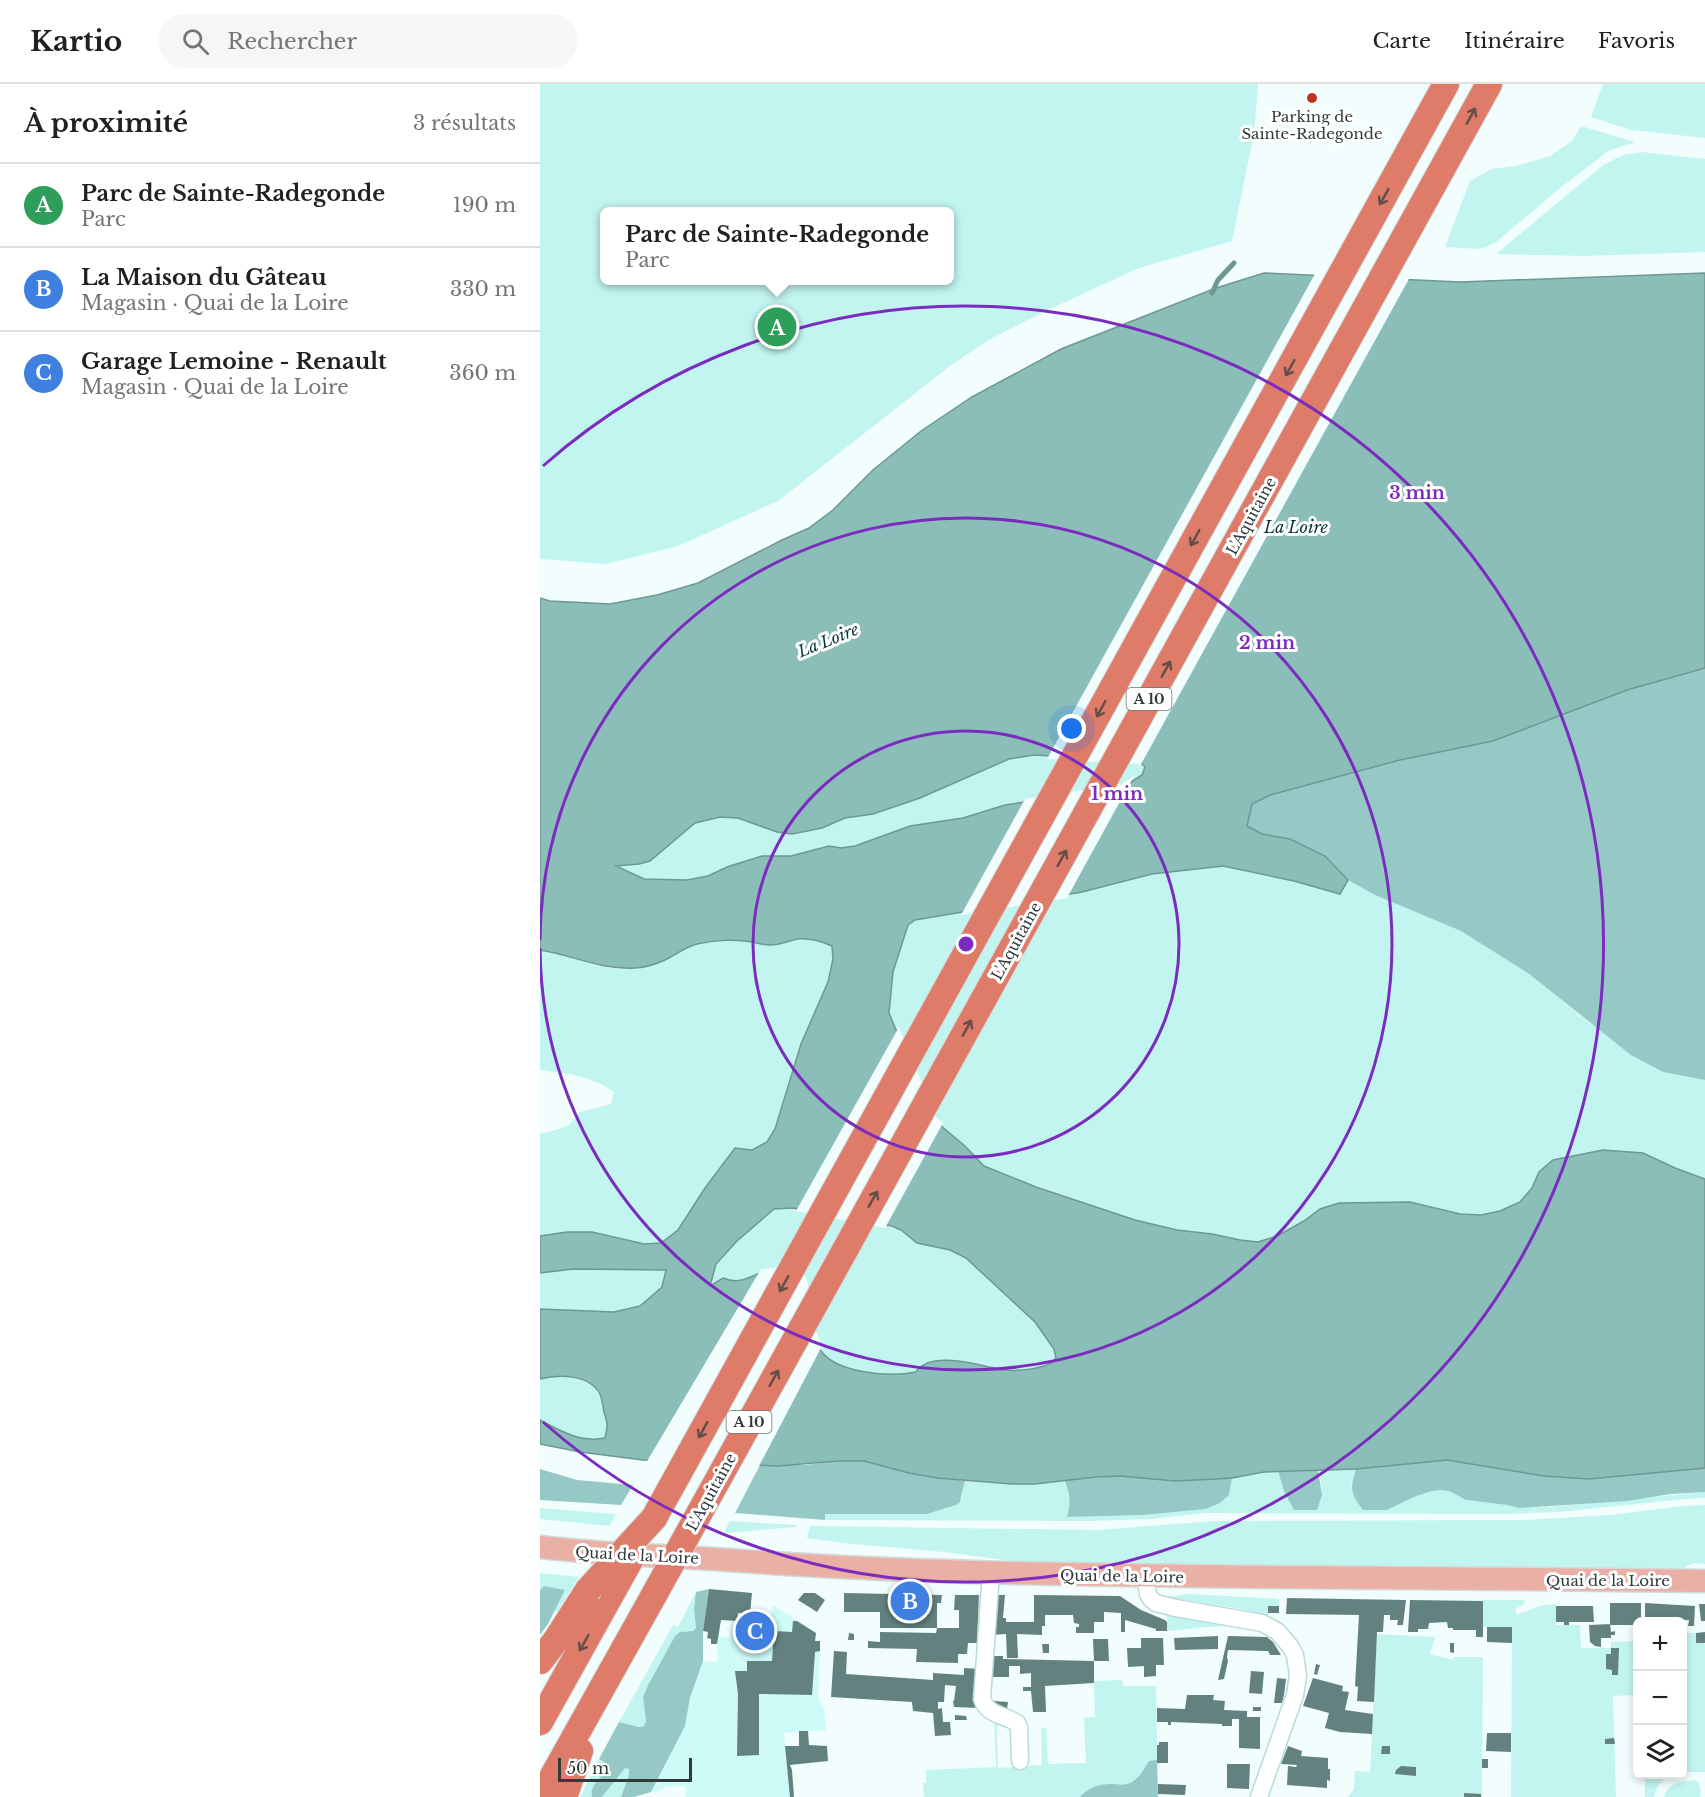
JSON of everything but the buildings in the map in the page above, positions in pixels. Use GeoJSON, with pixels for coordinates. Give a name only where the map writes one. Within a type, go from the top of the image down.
{"type":"FeatureCollection","features":[{"type":"Feature","properties":{"kind":"highway","name":"A 10"},"geometry":{"type":"LineString","coordinates":[[540,1722],[600,1591],[654,1518],[1446,84]]}},
{"type":"Feature","properties":{"kind":"highway","name":"L'Aquitaine"},"geometry":{"type":"LineString","coordinates":[[541,1797],[1489,84]]}},
{"type":"Feature","properties":{"kind":"highway"},"geometry":{"type":"LineString","coordinates":[[540,1661],[600,1591]]}},
{"type":"Feature","properties":{"kind":"highway"},"geometry":{"type":"LineString","coordinates":[[564,1797],[606,1680]]}},
{"type":"Feature","properties":{"kind":"main road","name":"Quai de la Loire"},"geometry":{"type":"LineString","coordinates":[[540,1547],[582,1553],[991,1574],[1705,1581]]}},
{"type":"Feature","properties":{"kind":"street"},"geometry":{"type":"LineString","coordinates":[[991,1574],[982,1699],[985,1707],[990,1711],[1017,1723],[1020,1761]]}},
{"type":"Feature","properties":{"kind":"street"},"geometry":{"type":"LineString","coordinates":[[1147,1577],[1149,1594],[1156,1603],[1262,1623],[1277,1631],[1295,1655],[1298,1666],[1297,1687],[1259,1797]]}},
{"type":"Feature","properties":{"kind":"shaded area"},"geometry":{"type":"Polygon","coordinates":[[[540,84],[1258,84],[1254,134],[1232,241],[1139,268],[1041,313],[987,341],[950,366],[778,501],[678,546],[606,564],[540,559],[540,84]]]}},
{"type":"Feature","properties":{"kind":"shaded area"},"geometry":{"type":"Polygon","coordinates":[[[1603,84],[1705,84],[1705,138],[1631,130],[1591,117],[1603,84]]]}},
{"type":"Feature","properties":{"kind":"shaded area"},"geometry":{"type":"Polygon","coordinates":[[[1581,126],[1635,142],[1608,151],[1495,243],[1480,249],[1445,247],[1470,181],[1491,169],[1516,166],[1550,156],[1572,141],[1581,126]]]}},
{"type":"Feature","properties":{"kind":"shaded area"},"geometry":{"type":"Polygon","coordinates":[[[1643,152],[1705,159],[1705,252],[1585,256],[1496,254],[1603,165],[1623,155],[1643,152]]]}},
{"type":"Feature","properties":{"kind":"shaded area"},"geometry":{"type":"Polygon","coordinates":[[[1705,668],[1705,1080],[1663,1072],[1631,1055],[1529,974],[1461,931],[1375,895],[1348,880],[1325,856],[1290,839],[1262,834],[1247,826],[1252,804],[1270,795],[1400,760],[1493,741],[1627,690],[1705,668]]]}},
{"type":"Feature","properties":{"kind":"shaded area"},"geometry":{"type":"Polygon","coordinates":[[[1034,755],[1139,761],[1145,767],[1142,775],[1123,787],[1005,805],[963,818],[893,832],[856,846],[841,848],[829,846],[791,856],[762,856],[727,867],[708,876],[687,880],[644,879],[615,866],[639,864],[695,823],[720,817],[738,818],[777,832],[792,834],[822,828],[845,818],[873,814],[920,798],[1009,759],[1034,755]]]}},
{"type":"Feature","properties":{"kind":"shaded area"},"geometry":{"type":"Polygon","coordinates":[[[1223,866],[1340,893],[1348,880],[1375,895],[1461,931],[1529,974],[1588,1022],[1663,1072],[1705,1080],[1705,1179],[1643,1153],[1603,1150],[1553,1160],[1539,1172],[1532,1188],[1520,1202],[1500,1211],[1481,1215],[1460,1214],[1410,1202],[1339,1203],[1320,1209],[1277,1236],[1258,1242],[1177,1230],[1135,1220],[999,1173],[984,1166],[965,1146],[933,1119],[889,1013],[893,972],[908,925],[915,920],[1082,892],[1152,874],[1223,866]]]}},
{"type":"Feature","properties":{"kind":"shaded area"},"geometry":{"type":"Polygon","coordinates":[[[797,939],[819,940],[832,946],[833,959],[828,982],[801,1044],[775,1129],[767,1142],[752,1150],[705,1188],[678,1230],[661,1243],[644,1244],[592,1232],[567,1232],[540,1236],[540,1133],[569,1125],[580,1112],[611,1104],[614,1092],[588,1079],[540,1070],[540,950],[616,969],[637,968],[663,961],[697,944],[750,941],[768,945],[783,944],[797,939]]]}},
{"type":"Feature","properties":{"kind":"shaded area"},"geometry":{"type":"Polygon","coordinates":[[[793,1208],[892,1226],[917,1243],[951,1250],[966,1258],[1035,1322],[1054,1349],[1056,1358],[1038,1368],[1021,1370],[999,1369],[981,1364],[920,1367],[916,1372],[899,1374],[849,1369],[836,1364],[822,1353],[760,1273],[737,1281],[723,1278],[710,1287],[716,1264],[737,1241],[774,1209],[793,1208]]]}},
{"type":"Feature","properties":{"kind":"shaded area"},"geometry":{"type":"Polygon","coordinates":[[[573,1269],[667,1270],[662,1287],[640,1306],[614,1312],[540,1309],[540,1273],[573,1269]]]}},
{"type":"Feature","properties":{"kind":"shaded area"},"geometry":{"type":"Polygon","coordinates":[[[549,1376],[573,1377],[593,1385],[600,1395],[609,1423],[605,1439],[579,1437],[563,1432],[540,1420],[540,1379],[549,1376]]]}},
{"type":"Feature","properties":{"kind":"shaded area"},"geometry":{"type":"Polygon","coordinates":[[[1447,1460],[1544,1476],[1589,1479],[1705,1468],[1705,1492],[1671,1494],[1627,1501],[1519,1508],[1466,1500],[1442,1490],[1416,1496],[1387,1510],[1363,1510],[1353,1495],[1352,1486],[1356,1469],[1447,1460]]]}},
{"type":"Feature","properties":{"kind":"shaded area"},"geometry":{"type":"Polygon","coordinates":[[[864,1461],[909,1473],[965,1481],[960,1502],[927,1514],[825,1514],[825,1520],[735,1513],[760,1465],[805,1465],[864,1461]]]}},
{"type":"Feature","properties":{"kind":"shaded area"},"geometry":{"type":"Polygon","coordinates":[[[540,1469],[577,1480],[633,1485],[621,1505],[540,1500],[540,1469]]]}},
{"type":"Feature","properties":{"kind":"shaded area"},"geometry":{"type":"Polygon","coordinates":[[[1356,1469],[1351,1486],[1387,1510],[1416,1496],[1442,1490],[1466,1500],[1519,1508],[1705,1492],[1705,1498],[1559,1512],[1503,1514],[1205,1513],[1150,1519],[1090,1521],[825,1520],[825,1514],[927,1514],[956,1505],[962,1499],[965,1481],[1014,1483],[1064,1479],[1069,1498],[1068,1517],[1144,1515],[1206,1509],[1220,1503],[1229,1495],[1232,1478],[1258,1472],[1278,1471],[1284,1491],[1295,1510],[1322,1489],[1318,1470],[1356,1469]]]}},
{"type":"Feature","properties":{"kind":"shaded area"},"geometry":{"type":"Polygon","coordinates":[[[1318,1470],[1322,1495],[1317,1510],[1294,1510],[1284,1491],[1278,1471],[1318,1470]]]}},
{"type":"Feature","properties":{"kind":"shaded area"},"geometry":{"type":"Polygon","coordinates":[[[1120,1476],[1175,1481],[1232,1478],[1229,1495],[1220,1503],[1206,1509],[1144,1515],[1067,1517],[1069,1498],[1064,1479],[1120,1476]]]}},
{"type":"Feature","properties":{"kind":"shaded area"},"geometry":{"type":"Polygon","coordinates":[[[1705,1505],[1705,1564],[1693,1563],[1686,1566],[1685,1571],[1043,1565],[807,1538],[810,1526],[1098,1530],[1215,1521],[1524,1520],[1610,1515],[1705,1505]]]}},
{"type":"Feature","properties":{"kind":"shaded area"},"geometry":{"type":"Polygon","coordinates":[[[540,1508],[616,1514],[609,1526],[540,1519],[540,1508]]]}},
{"type":"Feature","properties":{"kind":"shaded area"},"geometry":{"type":"Polygon","coordinates":[[[730,1521],[796,1525],[796,1527],[724,1533],[730,1521]]]}},
{"type":"Feature","properties":{"kind":"shaded area"},"geometry":{"type":"Polygon","coordinates":[[[540,1573],[579,1577],[557,1612],[554,1611],[565,1590],[544,1586],[540,1590],[540,1573]]]}},
{"type":"Feature","properties":{"kind":"shaded area"},"geometry":{"type":"Polygon","coordinates":[[[544,1586],[565,1590],[540,1635],[540,1590],[544,1586]]]}},
{"type":"Feature","properties":{"kind":"shaded area"},"geometry":{"type":"Polygon","coordinates":[[[709,1589],[703,1631],[703,1661],[690,1698],[685,1726],[651,1792],[634,1797],[621,1797],[629,1775],[629,1769],[625,1768],[602,1797],[592,1797],[593,1788],[607,1764],[599,1759],[619,1722],[644,1726],[646,1721],[643,1697],[647,1687],[675,1636],[680,1632],[693,1631],[696,1628],[694,1609],[696,1592],[709,1589]]]}},
{"type":"Feature","properties":{"kind":"shaded area"},"geometry":{"type":"Polygon","coordinates":[[[696,1592],[694,1609],[696,1628],[675,1636],[647,1687],[643,1697],[646,1721],[644,1726],[619,1722],[673,1625],[678,1627],[696,1592]]]}},
{"type":"Feature","properties":{"kind":"shaded area"},"geometry":{"type":"Polygon","coordinates":[[[1189,1594],[1279,1599],[1279,1606],[1269,1606],[1267,1616],[1246,1610],[1166,1597],[1189,1594]]]}},
{"type":"Feature","properties":{"kind":"shaded area"},"geometry":{"type":"Polygon","coordinates":[[[1483,1600],[1524,1600],[1525,1604],[1515,1609],[1517,1615],[1543,1605],[1556,1604],[1556,1625],[1580,1625],[1581,1648],[1611,1648],[1611,1642],[1633,1641],[1633,1695],[1613,1696],[1616,1797],[1511,1797],[1512,1627],[1483,1627],[1483,1600]]]}},
{"type":"Feature","properties":{"kind":"shaded area"},"geometry":{"type":"Polygon","coordinates":[[[773,1605],[816,1633],[815,1640],[820,1641],[818,1700],[824,1707],[826,1730],[784,1733],[790,1797],[686,1797],[685,1786],[665,1787],[661,1791],[651,1792],[685,1726],[690,1699],[703,1661],[717,1662],[718,1636],[730,1638],[733,1620],[737,1618],[769,1620],[768,1615],[773,1605]]]}},
{"type":"Feature","properties":{"kind":"shaded area"},"geometry":{"type":"Polygon","coordinates":[[[1167,1615],[1229,1625],[1167,1631],[1167,1615]]]}},
{"type":"Feature","properties":{"kind":"shaded area"},"geometry":{"type":"Polygon","coordinates":[[[1687,1633],[1696,1633],[1696,1643],[1705,1645],[1705,1772],[1687,1772],[1687,1633]]]}},
{"type":"Feature","properties":{"kind":"shaded area"},"geometry":{"type":"Polygon","coordinates":[[[1377,1634],[1435,1637],[1430,1654],[1453,1660],[1454,1657],[1483,1657],[1482,1797],[1348,1797],[1354,1789],[1355,1771],[1370,1772],[1377,1634]]]}},
{"type":"Feature","properties":{"kind":"shaded area"},"geometry":{"type":"Polygon","coordinates":[[[1122,1680],[1123,1686],[1156,1686],[1158,1797],[924,1797],[923,1783],[926,1783],[926,1770],[996,1767],[994,1719],[1012,1726],[997,1726],[998,1768],[1042,1765],[1041,1728],[1046,1728],[1048,1764],[1086,1763],[1084,1718],[1095,1717],[1094,1681],[1122,1680]]]}},
{"type":"Feature","properties":{"kind":"shaded area"},"geometry":{"type":"Polygon","coordinates":[[[599,1759],[607,1764],[593,1788],[592,1797],[580,1797],[599,1759]]]}},
{"type":"Feature","properties":{"kind":"shaded area"},"geometry":{"type":"Polygon","coordinates":[[[1157,1760],[1158,1797],[1080,1797],[1086,1791],[1098,1786],[1130,1783],[1139,1776],[1149,1761],[1157,1760]]]}},
{"type":"Feature","properties":{"kind":"shaded area"},"geometry":{"type":"Polygon","coordinates":[[[625,1767],[629,1769],[629,1775],[621,1797],[602,1797],[625,1767]]]}},
{"type":"Feature","properties":{"kind":"shaded area"},"geometry":{"type":"Polygon","coordinates":[[[1645,1779],[1665,1779],[1660,1783],[1654,1797],[1645,1797],[1645,1779]]]}},
{"type":"Feature","properties":{"kind":"shaded area"},"geometry":{"type":"Polygon","coordinates":[[[1695,1780],[1699,1783],[1700,1797],[1664,1797],[1672,1786],[1695,1780]]]}},
{"type":"Feature","properties":{"kind":"water","name":"La Loire"},"geometry":{"type":"Polygon","coordinates":[[[1264,273],[1460,282],[1705,273],[1705,668],[1627,690],[1493,741],[1400,760],[1270,795],[1252,804],[1247,826],[1262,834],[1290,839],[1325,856],[1348,880],[1340,894],[1294,881],[1223,866],[1152,874],[1082,892],[915,920],[908,925],[893,972],[889,1013],[933,1119],[965,1146],[984,1166],[1036,1187],[1135,1220],[1177,1230],[1258,1242],[1277,1236],[1320,1209],[1339,1203],[1410,1202],[1460,1214],[1481,1215],[1500,1211],[1520,1202],[1532,1188],[1539,1172],[1553,1160],[1603,1150],[1643,1153],[1705,1179],[1705,1468],[1589,1479],[1544,1476],[1447,1460],[1356,1469],[1264,1472],[1216,1479],[1175,1481],[1120,1476],[1012,1484],[937,1478],[864,1461],[778,1466],[643,1460],[540,1444],[540,1420],[563,1432],[588,1439],[605,1438],[607,1425],[600,1394],[595,1387],[573,1377],[555,1376],[540,1379],[540,1309],[614,1312],[640,1306],[662,1287],[666,1270],[573,1269],[540,1273],[540,1236],[567,1232],[592,1232],[644,1244],[661,1243],[678,1230],[705,1188],[735,1148],[752,1150],[767,1142],[775,1129],[801,1044],[828,982],[833,959],[832,946],[815,940],[802,939],[770,945],[739,940],[697,944],[658,963],[634,968],[598,965],[540,950],[540,598],[550,601],[610,604],[657,595],[698,583],[809,528],[833,510],[873,470],[921,431],[972,397],[1061,349],[1216,288],[1264,273]],[[1034,755],[1009,759],[920,798],[873,814],[845,818],[822,828],[792,834],[777,832],[738,818],[720,817],[695,823],[650,861],[616,866],[644,879],[687,880],[708,876],[727,867],[762,856],[791,856],[829,846],[841,848],[855,846],[910,826],[963,818],[1005,805],[1123,787],[1142,775],[1145,767],[1139,761],[1034,755]],[[793,1208],[774,1209],[737,1241],[716,1264],[710,1286],[723,1278],[737,1281],[760,1273],[807,1319],[819,1348],[829,1359],[840,1365],[865,1372],[893,1374],[916,1372],[923,1365],[943,1360],[967,1362],[1005,1370],[1021,1370],[1038,1368],[1056,1358],[1054,1349],[1035,1322],[966,1258],[950,1250],[917,1243],[892,1226],[793,1208]]]}},
{"type":"Feature","properties":{"kind":"pier"},"geometry":{"type":"Polygon","coordinates":[[[1316,272],[1410,277],[1140,766],[1138,764],[1047,759],[1316,272]]]}},
{"type":"Feature","properties":{"kind":"pier"},"geometry":{"type":"Polygon","coordinates":[[[1134,776],[1067,898],[961,915],[1025,799],[1122,784],[1134,776]]]}},
{"type":"Feature","properties":{"kind":"pier"},"geometry":{"type":"Polygon","coordinates":[[[899,1027],[936,1117],[943,1123],[885,1228],[796,1211],[899,1027]]]}},
{"type":"Feature","properties":{"kind":"pier"},"geometry":{"type":"Polygon","coordinates":[[[780,1267],[806,1277],[811,1297],[811,1319],[822,1346],[758,1468],[646,1463],[761,1269],[780,1267]]]}},
{"type":"Feature","properties":{"kind":"waterway"},"geometry":{"type":"LineString","coordinates":[[1212,293],[1218,280],[1234,263]]}},
{"type":"Feature","properties":{"kind":"place","name":"Parking de Sainte-Radegonde"},"geometry":{"type":"Point","coordinates":[1312,98]}},
{"type":"Feature","properties":{"kind":"place","name":"Parc de Sainte-Radegonde"},"geometry":{"type":"Point","coordinates":[777,327]}},
{"type":"Feature","properties":{"kind":"place","name":"La Maison du Gâteau"},"geometry":{"type":"Point","coordinates":[910,1601]}},
{"type":"Feature","properties":{"kind":"place","name":"Garage Lemoine - Renault"},"geometry":{"type":"Point","coordinates":[755,1631]}}]}
